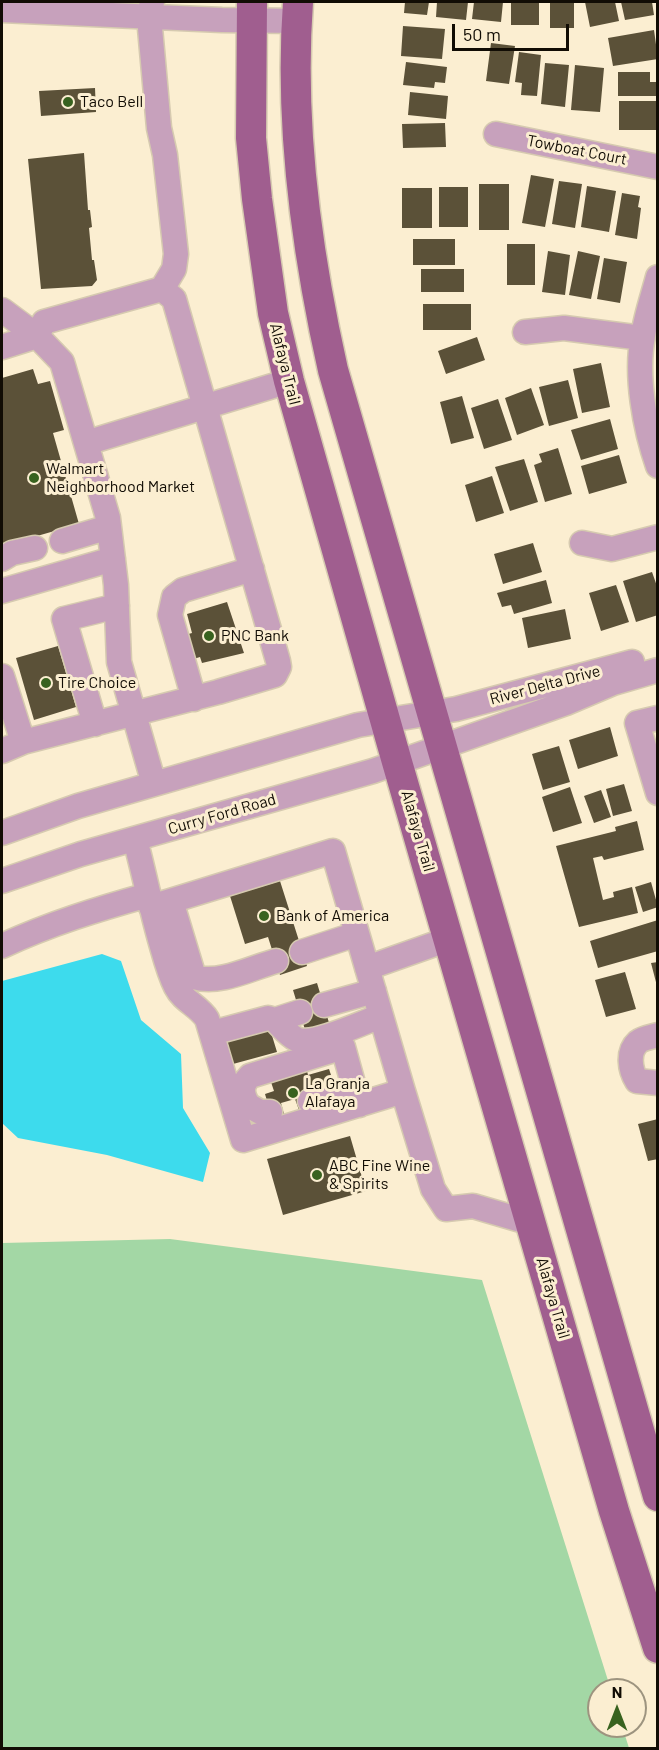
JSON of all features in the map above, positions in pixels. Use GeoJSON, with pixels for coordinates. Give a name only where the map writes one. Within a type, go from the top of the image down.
{"type":"FeatureCollection","features":[{"type":"Feature","properties":{"kind":"main road","name":"Alafaya Trail"},"geometry":{"type":"LineString","coordinates":[[251,11],[251,138],[257,199],[273,313],[289,381],[614,1511],[657,1648]]}},
{"type":"Feature","properties":{"kind":"main road"},"geometry":{"type":"LineString","coordinates":[[297,11],[298,132],[303,196],[320,311],[346,422],[432,712],[657,1496]]}},
{"type":"Feature","properties":{"kind":"main road"},"geometry":{"type":"LineString","coordinates":[[531,1223],[551,1227],[561,1234],[569,1247],[621,1428],[657,1503]]}},
{"type":"Feature","properties":{"kind":"street"},"geometry":{"type":"LineString","coordinates":[[38,336],[44,322],[162,289],[174,269],[176,254],[165,155],[159,128],[150,9]]}},
{"type":"Feature","properties":{"kind":"street"},"geometry":{"type":"LineString","coordinates":[[2,10],[297,11]]}},
{"type":"Feature","properties":{"kind":"street","name":"Towboat Court"},"geometry":{"type":"LineString","coordinates":[[496,134],[657,167]]}},
{"type":"Feature","properties":{"kind":"street"},"geometry":{"type":"LineString","coordinates":[[657,277],[642,338],[641,387],[649,442],[657,466]]}},
{"type":"Feature","properties":{"kind":"street"},"geometry":{"type":"LineString","coordinates":[[2,676],[12,746],[194,699],[275,675],[278,672],[278,661],[174,299],[162,289]]}},
{"type":"Feature","properties":{"kind":"street"},"geometry":{"type":"LineString","coordinates":[[2,310],[38,336],[62,362],[109,527],[117,606],[119,662],[154,784]]}},
{"type":"Feature","properties":{"kind":"street"},"geometry":{"type":"LineString","coordinates":[[525,332],[564,328],[642,338]]}},
{"type":"Feature","properties":{"kind":"street"},"geometry":{"type":"LineString","coordinates":[[2,346],[38,336]]}},
{"type":"Feature","properties":{"kind":"street"},"geometry":{"type":"LineString","coordinates":[[86,443],[289,381]]}},
{"type":"Feature","properties":{"kind":"street"},"geometry":{"type":"LineString","coordinates":[[62,541],[109,527]]}},
{"type":"Feature","properties":{"kind":"street"},"geometry":{"type":"LineString","coordinates":[[582,543],[612,549],[657,537]]}},
{"type":"Feature","properties":{"kind":"street"},"geometry":{"type":"LineString","coordinates":[[2,559],[12,553],[35,548]]}},
{"type":"Feature","properties":{"kind":"street"},"geometry":{"type":"LineString","coordinates":[[2,591],[113,560]]}},
{"type":"Feature","properties":{"kind":"street"},"geometry":{"type":"LineString","coordinates":[[194,699],[170,615],[174,597],[183,590],[252,569]]}},
{"type":"Feature","properties":{"kind":"street"},"geometry":{"type":"LineString","coordinates":[[95,724],[64,620],[117,606]]}},
{"type":"Feature","properties":{"kind":"street","name":"River Delta Drive"},"geometry":{"type":"LineString","coordinates":[[432,712],[456,709],[657,655]]}},
{"type":"Feature","properties":{"kind":"street","name":"River Delta Drive"},"geometry":{"type":"LineString","coordinates":[[441,747],[567,703],[613,683],[657,670]]}},
{"type":"Feature","properties":{"kind":"street"},"geometry":{"type":"LineString","coordinates":[[2,833],[78,806],[358,725],[432,712]]}},
{"type":"Feature","properties":{"kind":"street"},"geometry":{"type":"LineString","coordinates":[[657,718],[637,723],[654,769],[657,793]]}},
{"type":"Feature","properties":{"kind":"street","name":"Curry Ford Road"},"geometry":{"type":"LineString","coordinates":[[2,881],[81,854],[397,762],[441,747]]}},
{"type":"Feature","properties":{"kind":"street"},"geometry":{"type":"LineString","coordinates":[[135,839],[156,901],[170,973],[183,998],[203,1012],[207,1019],[243,1140],[357,1096]]}},
{"type":"Feature","properties":{"kind":"street"},"geometry":{"type":"LineString","coordinates":[[2,946],[36,930],[89,912],[156,901],[333,851],[433,1189],[446,1209],[472,1206],[531,1223]]}},
{"type":"Feature","properties":{"kind":"street"},"geometry":{"type":"LineString","coordinates":[[156,901],[194,976],[204,980],[276,961]]}},
{"type":"Feature","properties":{"kind":"street"},"geometry":{"type":"LineString","coordinates":[[302,952],[357,934]]}},
{"type":"Feature","properties":{"kind":"street"},"geometry":{"type":"LineString","coordinates":[[367,968],[449,939]]}},
{"type":"Feature","properties":{"kind":"street"},"geometry":{"type":"LineString","coordinates":[[324,1005],[374,991]]}},
{"type":"Feature","properties":{"kind":"street"},"geometry":{"type":"LineString","coordinates":[[275,1020],[300,1012]]}},
{"type":"Feature","properties":{"kind":"street"},"geometry":{"type":"LineString","coordinates":[[212,1033],[268,1018],[275,1020],[289,1034],[302,1041],[321,1038],[381,1016]]}},
{"type":"Feature","properties":{"kind":"street"},"geometry":{"type":"LineString","coordinates":[[657,1035],[638,1042],[630,1060],[636,1081],[657,1083]]}},
{"type":"Feature","properties":{"kind":"street"},"geometry":{"type":"LineString","coordinates":[[357,1096],[343,1047],[250,1076],[244,1082],[242,1089],[248,1105],[260,1112],[403,1091]]}},
{"type":"Feature","properties":{"kind":"green space"},"geometry":{"type":"Polygon","coordinates":[[[170,1239],[482,1280],[607,1678],[587,1678],[587,1738],[626,1738],[629,1748],[2,1748],[2,1243],[170,1239]]]}},
{"type":"Feature","properties":{"kind":"water"},"geometry":{"type":"Polygon","coordinates":[[[102,954],[121,961],[141,1020],[181,1054],[183,1108],[210,1153],[203,1182],[107,1155],[18,1138],[2,1123],[2,981],[102,954]]]}},
{"type":"Feature","properties":{"kind":"building"},"geometry":{"type":"Polygon","coordinates":[[[405,2],[429,2],[427,15],[404,13],[405,2]]]}},
{"type":"Feature","properties":{"kind":"building"},"geometry":{"type":"Polygon","coordinates":[[[437,2],[468,2],[466,20],[436,17],[437,2]]]}},
{"type":"Feature","properties":{"kind":"building"},"geometry":{"type":"Polygon","coordinates":[[[474,2],[503,2],[501,22],[472,19],[474,2]]]}},
{"type":"Feature","properties":{"kind":"building"},"geometry":{"type":"Polygon","coordinates":[[[511,2],[539,2],[539,25],[511,25],[511,2]]]}},
{"type":"Feature","properties":{"kind":"building"},"geometry":{"type":"Polygon","coordinates":[[[550,2],[574,2],[574,28],[550,28],[550,2]]]}},
{"type":"Feature","properties":{"kind":"building"},"geometry":{"type":"Polygon","coordinates":[[[585,2],[615,2],[619,21],[590,27],[585,2]]]}},
{"type":"Feature","properties":{"kind":"building"},"geometry":{"type":"Polygon","coordinates":[[[621,2],[652,2],[654,15],[625,20],[621,2]]]}},
{"type":"Feature","properties":{"kind":"building"},"geometry":{"type":"Polygon","coordinates":[[[403,26],[445,29],[442,59],[401,56],[403,26]]]}},
{"type":"Feature","properties":{"kind":"building"},"geometry":{"type":"Polygon","coordinates":[[[654,30],[658,59],[613,66],[608,38],[654,30]]]}},
{"type":"Feature","properties":{"kind":"building"},"geometry":{"type":"Polygon","coordinates":[[[491,43],[515,46],[509,84],[486,81],[491,43]]]}},
{"type":"Feature","properties":{"kind":"building"},"geometry":{"type":"Polygon","coordinates":[[[519,52],[541,55],[537,96],[521,95],[522,83],[515,82],[519,52]]]}},
{"type":"Feature","properties":{"kind":"building"},"geometry":{"type":"Polygon","coordinates":[[[406,62],[447,67],[445,83],[435,82],[434,88],[403,85],[406,62]]]}},
{"type":"Feature","properties":{"kind":"building"},"geometry":{"type":"Polygon","coordinates":[[[545,63],[569,65],[565,107],[541,104],[545,63]]]}},
{"type":"Feature","properties":{"kind":"building"},"geometry":{"type":"Polygon","coordinates":[[[575,65],[604,68],[600,112],[571,110],[575,65]]]}},
{"type":"Feature","properties":{"kind":"building"},"geometry":{"type":"Polygon","coordinates":[[[618,72],[650,72],[650,82],[658,82],[658,96],[618,96],[618,72]]]}},
{"type":"Feature","properties":{"kind":"building","name":"Taco Bell"},"geometry":{"type":"Polygon","coordinates":[[[95,88],[96,112],[41,116],[39,91],[95,88]]]}},
{"type":"Feature","properties":{"kind":"building"},"geometry":{"type":"Polygon","coordinates":[[[410,92],[448,96],[446,119],[408,115],[410,92]]]}},
{"type":"Feature","properties":{"kind":"building"},"geometry":{"type":"Polygon","coordinates":[[[619,101],[658,101],[658,130],[619,130],[619,101]]]}},
{"type":"Feature","properties":{"kind":"building"},"geometry":{"type":"Polygon","coordinates":[[[445,123],[446,147],[403,148],[402,124],[445,123]]]}},
{"type":"Feature","properties":{"kind":"building"},"geometry":{"type":"Polygon","coordinates":[[[84,153],[88,210],[90,210],[92,227],[89,228],[92,260],[94,260],[97,280],[92,286],[41,289],[28,159],[84,153]]]}},
{"type":"Feature","properties":{"kind":"building"},"geometry":{"type":"Polygon","coordinates":[[[531,175],[554,179],[545,227],[522,223],[531,175]]]}},
{"type":"Feature","properties":{"kind":"building"},"geometry":{"type":"Polygon","coordinates":[[[559,181],[582,184],[575,228],[552,224],[559,181]]]}},
{"type":"Feature","properties":{"kind":"building"},"geometry":{"type":"Polygon","coordinates":[[[479,184],[509,184],[509,230],[479,230],[479,184]]]}},
{"type":"Feature","properties":{"kind":"building"},"geometry":{"type":"Polygon","coordinates":[[[587,186],[616,191],[609,232],[581,227],[587,186]]]}},
{"type":"Feature","properties":{"kind":"building"},"geometry":{"type":"Polygon","coordinates":[[[439,187],[468,187],[468,227],[439,227],[439,187]]]}},
{"type":"Feature","properties":{"kind":"building"},"geometry":{"type":"Polygon","coordinates":[[[402,188],[432,188],[432,228],[402,228],[402,188]]]}},
{"type":"Feature","properties":{"kind":"building"},"geometry":{"type":"Polygon","coordinates":[[[622,193],[640,196],[638,207],[641,208],[637,239],[615,235],[622,193]]]}},
{"type":"Feature","properties":{"kind":"building"},"geometry":{"type":"Polygon","coordinates":[[[413,239],[455,239],[455,265],[413,265],[413,239]]]}},
{"type":"Feature","properties":{"kind":"building"},"geometry":{"type":"Polygon","coordinates":[[[507,244],[535,244],[535,285],[507,285],[507,244]]]}},
{"type":"Feature","properties":{"kind":"building"},"geometry":{"type":"Polygon","coordinates":[[[548,251],[570,255],[565,295],[542,292],[548,251]]]}},
{"type":"Feature","properties":{"kind":"building"},"geometry":{"type":"Polygon","coordinates":[[[578,251],[600,256],[591,299],[569,295],[578,251]]]}},
{"type":"Feature","properties":{"kind":"building"},"geometry":{"type":"Polygon","coordinates":[[[604,258],[627,262],[620,303],[597,299],[604,258]]]}},
{"type":"Feature","properties":{"kind":"building"},"geometry":{"type":"Polygon","coordinates":[[[421,269],[464,269],[464,292],[421,292],[421,269]]]}},
{"type":"Feature","properties":{"kind":"building"},"geometry":{"type":"Polygon","coordinates":[[[423,304],[471,304],[471,330],[423,330],[423,304]]]}},
{"type":"Feature","properties":{"kind":"building"},"geometry":{"type":"Polygon","coordinates":[[[477,337],[485,360],[446,374],[438,351],[477,337]]]}},
{"type":"Feature","properties":{"kind":"building"},"geometry":{"type":"Polygon","coordinates":[[[601,363],[610,407],[582,413],[573,369],[601,363]]]}},
{"type":"Feature","properties":{"kind":"building","name":"Walmart Neighborhood Market"},"geometry":{"type":"Polygon","coordinates":[[[33,369],[38,384],[50,381],[64,430],[53,433],[79,524],[2,546],[2,378],[33,369]]]}},
{"type":"Feature","properties":{"kind":"building"},"geometry":{"type":"Polygon","coordinates":[[[568,380],[578,418],[549,426],[539,387],[568,380]]]}},
{"type":"Feature","properties":{"kind":"building"},"geometry":{"type":"Polygon","coordinates":[[[531,388],[544,425],[517,435],[505,398],[531,388]]]}},
{"type":"Feature","properties":{"kind":"building"},"geometry":{"type":"Polygon","coordinates":[[[462,396],[474,438],[451,444],[440,402],[462,396]]]}},
{"type":"Feature","properties":{"kind":"building"},"geometry":{"type":"Polygon","coordinates":[[[498,399],[512,440],[484,449],[471,408],[498,399]]]}},
{"type":"Feature","properties":{"kind":"building"},"geometry":{"type":"Polygon","coordinates":[[[610,419],[618,449],[581,460],[571,430],[610,419]]]}},
{"type":"Feature","properties":{"kind":"building"},"geometry":{"type":"Polygon","coordinates":[[[558,448],[572,494],[545,502],[534,465],[542,462],[539,454],[558,448]]]}},
{"type":"Feature","properties":{"kind":"building"},"geometry":{"type":"Polygon","coordinates":[[[619,455],[627,483],[589,494],[581,466],[619,455]]]}},
{"type":"Feature","properties":{"kind":"building"},"geometry":{"type":"Polygon","coordinates":[[[524,459],[538,502],[510,511],[495,467],[524,459]]]}},
{"type":"Feature","properties":{"kind":"building"},"geometry":{"type":"Polygon","coordinates":[[[492,476],[504,513],[476,522],[465,485],[492,476]]]}},
{"type":"Feature","properties":{"kind":"building"},"geometry":{"type":"Polygon","coordinates":[[[533,543],[542,572],[503,584],[494,554],[533,543]]]}},
{"type":"Feature","properties":{"kind":"building"},"geometry":{"type":"Polygon","coordinates":[[[652,572],[658,589],[658,615],[636,622],[623,581],[652,572]]]}},
{"type":"Feature","properties":{"kind":"building"},"geometry":{"type":"Polygon","coordinates":[[[546,580],[552,603],[514,614],[511,605],[502,607],[497,593],[546,580]]]}},
{"type":"Feature","properties":{"kind":"building"},"geometry":{"type":"Polygon","coordinates":[[[616,585],[629,622],[601,631],[589,593],[616,585]]]}},
{"type":"Feature","properties":{"kind":"building","name":"PNC Bank"},"geometry":{"type":"Polygon","coordinates":[[[227,602],[244,653],[202,663],[200,657],[174,665],[167,640],[192,633],[187,614],[227,602]]]}},
{"type":"Feature","properties":{"kind":"building"},"geometry":{"type":"Polygon","coordinates":[[[565,609],[571,639],[528,648],[522,618],[565,609]]]}},
{"type":"Feature","properties":{"kind":"building","name":"Tire Choice"},"geometry":{"type":"Polygon","coordinates":[[[58,646],[76,707],[34,720],[16,658],[58,646]]]}},
{"type":"Feature","properties":{"kind":"building"},"geometry":{"type":"Polygon","coordinates":[[[610,727],[618,756],[578,769],[569,740],[610,727]]]}},
{"type":"Feature","properties":{"kind":"building"},"geometry":{"type":"Polygon","coordinates":[[[559,746],[570,782],[543,790],[532,754],[559,746]]]}},
{"type":"Feature","properties":{"kind":"building"},"geometry":{"type":"Polygon","coordinates":[[[624,784],[632,811],[613,816],[606,789],[624,784]]]}},
{"type":"Feature","properties":{"kind":"building"},"geometry":{"type":"Polygon","coordinates":[[[570,787],[582,823],[553,832],[542,797],[570,787]]]}},
{"type":"Feature","properties":{"kind":"building"},"geometry":{"type":"Polygon","coordinates":[[[601,790],[611,817],[594,823],[584,796],[601,790]]]}},
{"type":"Feature","properties":{"kind":"building"},"geometry":{"type":"Polygon","coordinates":[[[637,821],[644,850],[604,860],[602,856],[593,858],[603,900],[614,897],[613,892],[632,887],[638,913],[579,927],[556,846],[616,831],[615,827],[637,821]]]}},
{"type":"Feature","properties":{"kind":"building","name":"Bank of America"},"geometry":{"type":"Polygon","coordinates":[[[280,881],[307,966],[280,975],[268,937],[245,944],[230,896],[280,881]]]}},
{"type":"Feature","properties":{"kind":"building"},"geometry":{"type":"Polygon","coordinates":[[[651,882],[658,907],[643,912],[635,887],[651,882]]]}},
{"type":"Feature","properties":{"kind":"building"},"geometry":{"type":"Polygon","coordinates":[[[658,920],[658,951],[598,968],[590,941],[658,920]]]}},
{"type":"Feature","properties":{"kind":"building"},"geometry":{"type":"Polygon","coordinates":[[[658,962],[658,986],[657,986],[651,963],[658,962]]]}},
{"type":"Feature","properties":{"kind":"building"},"geometry":{"type":"Polygon","coordinates":[[[625,972],[636,1009],[606,1017],[595,980],[625,972]]]}},
{"type":"Feature","properties":{"kind":"building"},"geometry":{"type":"Polygon","coordinates":[[[317,983],[330,1026],[306,1033],[293,990],[317,983]]]}},
{"type":"Feature","properties":{"kind":"building"},"geometry":{"type":"Polygon","coordinates":[[[270,1029],[277,1052],[233,1064],[227,1041],[270,1029]]]}},
{"type":"Feature","properties":{"kind":"building","name":"La Granja Alafaya"},"geometry":{"type":"Polygon","coordinates":[[[329,1069],[335,1087],[311,1106],[299,1110],[295,1099],[281,1103],[284,1114],[272,1118],[265,1094],[274,1091],[271,1082],[307,1071],[308,1075],[329,1069]]]}},
{"type":"Feature","properties":{"kind":"building"},"geometry":{"type":"Polygon","coordinates":[[[658,1119],[658,1159],[648,1161],[638,1124],[658,1119]]]}},
{"type":"Feature","properties":{"kind":"building","name":"ABC Fine Wine & Spirits"},"geometry":{"type":"Polygon","coordinates":[[[350,1136],[366,1191],[283,1215],[267,1159],[350,1136]]]}},
{"type":"Feature","properties":{"kind":"place","name":"Taco Bell"},"geometry":{"type":"Point","coordinates":[68,102]}},
{"type":"Feature","properties":{"kind":"place","name":"Walmart Neighborhood Market"},"geometry":{"type":"Point","coordinates":[34,478]}},
{"type":"Feature","properties":{"kind":"place","name":"PNC Bank"},"geometry":{"type":"Point","coordinates":[209,636]}},
{"type":"Feature","properties":{"kind":"place","name":"Tire Choice"},"geometry":{"type":"Point","coordinates":[46,683]}},
{"type":"Feature","properties":{"kind":"place","name":"Bank of America"},"geometry":{"type":"Point","coordinates":[264,916]}},
{"type":"Feature","properties":{"kind":"place","name":"La Granja Alafaya"},"geometry":{"type":"Point","coordinates":[293,1093]}},
{"type":"Feature","properties":{"kind":"place","name":"ABC Fine Wine & Spirits"},"geometry":{"type":"Point","coordinates":[317,1175]}}]}
